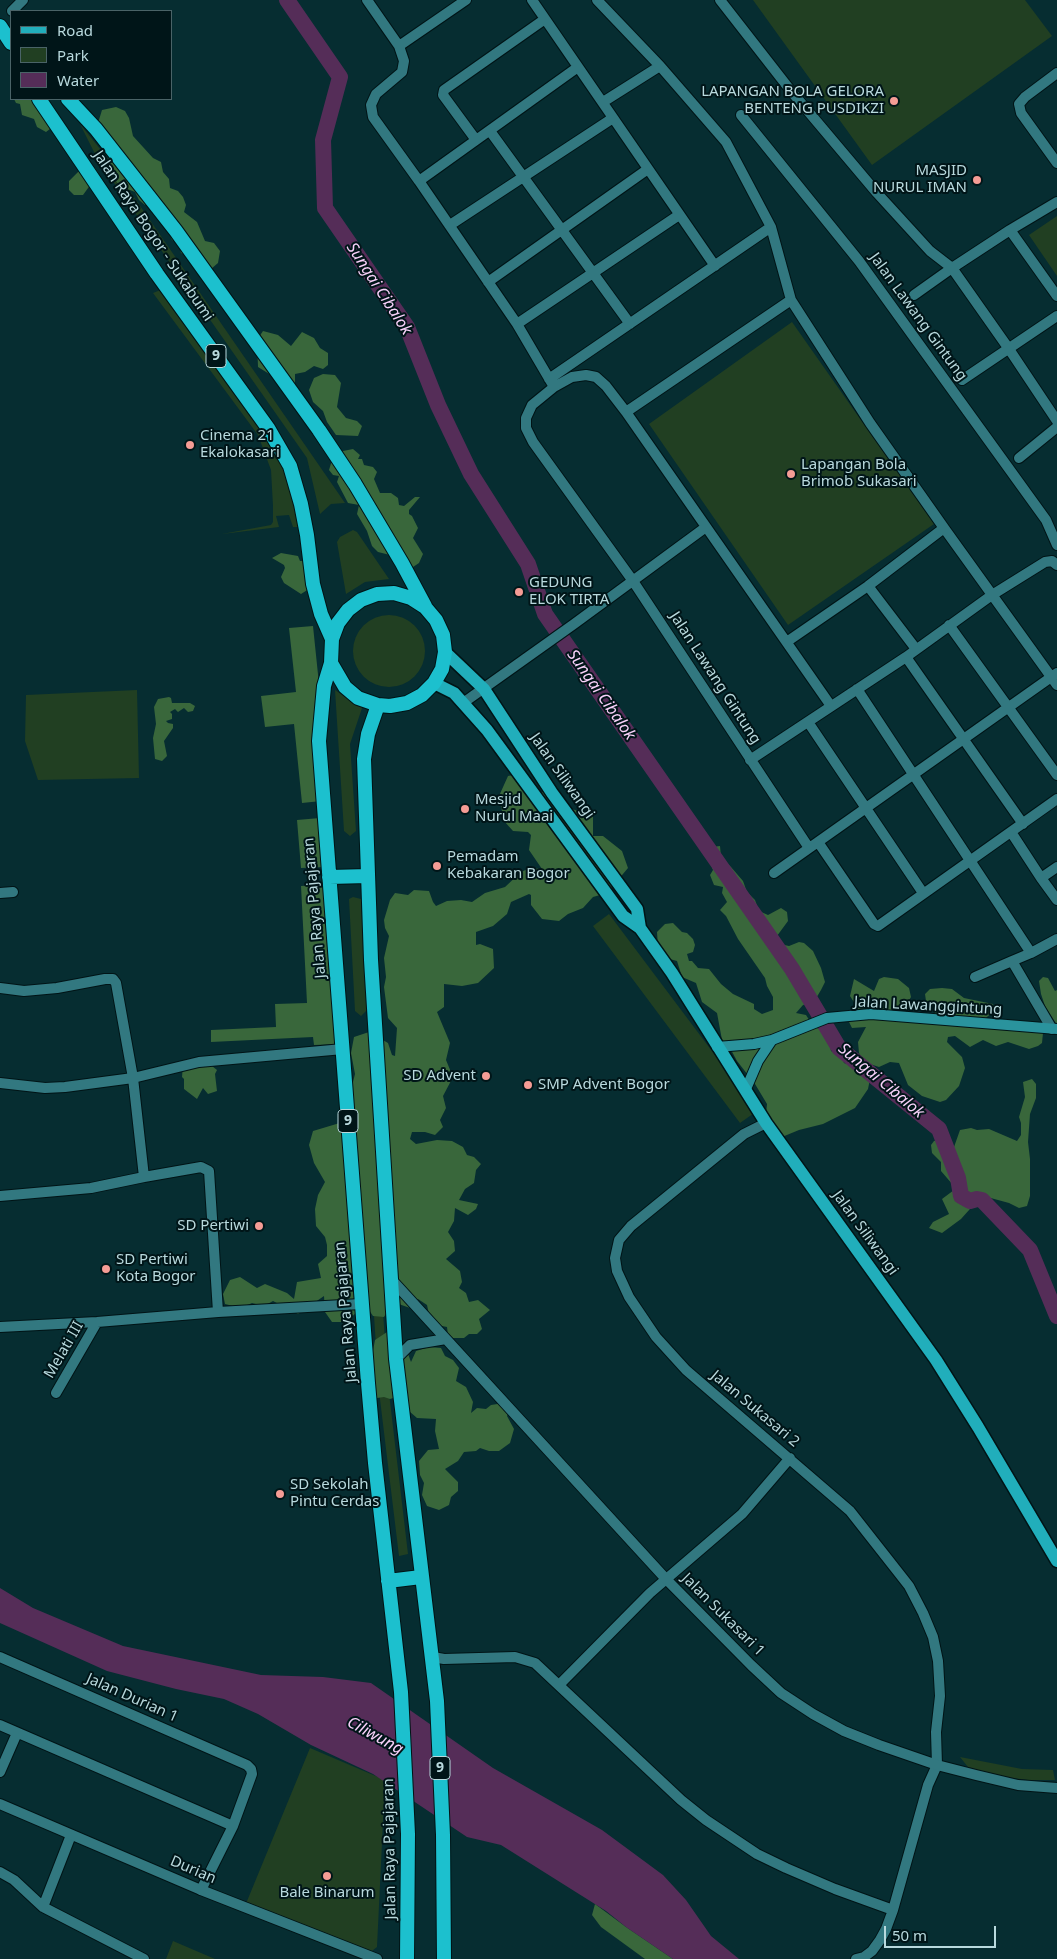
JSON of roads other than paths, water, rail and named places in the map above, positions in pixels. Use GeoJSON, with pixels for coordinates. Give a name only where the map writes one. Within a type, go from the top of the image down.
{"type":"FeatureCollection","features":[{"type":"Feature","properties":{"kind":"highway"},"geometry":{"type":"LineString","coordinates":[[0,24],[10,41]]}},
{"type":"Feature","properties":{"kind":"highway","name":"Jalan Raya Bogor - Sukabumi"},"geometry":{"type":"LineString","coordinates":[[40,100],[157,274],[268,428],[290,466],[305,527],[312,584],[321,614],[332,639]]}},
{"type":"Feature","properties":{"kind":"highway","name":"Jalan Raya Bogor - Sukabumi"},"geometry":{"type":"LineString","coordinates":[[69,100],[96,129],[176,232],[319,430],[355,484],[402,563],[425,607]]}},
{"type":"Feature","properties":{"kind":"highway","name":"9"},"geometry":{"type":"LineString","coordinates":[[377,594],[394,594],[411,598],[425,607],[436,620],[443,635],[445,652],[442,669],[434,683],[422,695],[407,703],[390,706],[378,705],[358,698],[345,687],[331,663],[332,639],[338,623],[348,610],[361,600],[377,594]]}},
{"type":"Feature","properties":{"kind":"highway","name":"Jalan Raya Pajajaran"},"geometry":{"type":"LineString","coordinates":[[331,663],[324,686],[319,741],[344,1049],[361,1304],[374,1454],[401,1692],[408,1834],[407,1959]]}},
{"type":"Feature","properties":{"kind":"highway","name":"9"},"geometry":{"type":"LineString","coordinates":[[378,705],[368,734],[364,759],[371,960],[396,1359],[437,1701],[443,1835],[444,1959]]}},
{"type":"Feature","properties":{"kind":"highway"},"geometry":{"type":"LineString","coordinates":[[329,877],[368,876]]}},
{"type":"Feature","properties":{"kind":"highway"},"geometry":{"type":"LineString","coordinates":[[388,1581],[421,1576]]}},
{"type":"Feature","properties":{"kind":"main road","name":"Jalan Siliwangi"},"geometry":{"type":"LineString","coordinates":[[445,652],[484,689],[552,793],[637,909],[640,928]]}},
{"type":"Feature","properties":{"kind":"main road","name":"Jalan Siliwangi"},"geometry":{"type":"LineString","coordinates":[[434,683],[454,692],[487,730],[623,916],[640,928],[672,973],[766,1123],[936,1360],[1057,1560]]}},
{"type":"Feature","properties":{"kind":"main road","name":"Jalan Lawanggintung"},"geometry":{"type":"LineString","coordinates":[[717,1047],[754,1044],[772,1040],[828,1018],[871,1014],[1054,1029]]}},
{"type":"Feature","properties":{"kind":"main road"},"geometry":{"type":"LineString","coordinates":[[746,1089],[758,1061],[772,1040]]}},
{"type":"Feature","properties":{"kind":"street"},"geometry":{"type":"LineString","coordinates":[[367,0],[399,46],[404,60],[402,72],[376,94],[371,105],[373,117],[517,324],[552,383]]}},
{"type":"Feature","properties":{"kind":"street"},"geometry":{"type":"LineString","coordinates":[[399,46],[466,0]]}},
{"type":"Feature","properties":{"kind":"street"},"geometry":{"type":"LineString","coordinates":[[532,0],[715,266]]}},
{"type":"Feature","properties":{"kind":"street"},"geometry":{"type":"LineString","coordinates":[[597,0],[660,66],[726,142],[771,227],[791,300],[870,423],[992,595],[1055,679],[964,739],[774,873]]}},
{"type":"Feature","properties":{"kind":"street"},"geometry":{"type":"LineString","coordinates":[[720,0],[791,91],[877,193],[930,251],[952,268],[1057,421]]}},
{"type":"Feature","properties":{"kind":"street"},"geometry":{"type":"LineString","coordinates":[[0,24],[10,13]]}},
{"type":"Feature","properties":{"kind":"street"},"geometry":{"type":"LineString","coordinates":[[476,140],[443,95],[444,90],[545,19]]}},
{"type":"Feature","properties":{"kind":"street"},"geometry":{"type":"LineString","coordinates":[[603,102],[660,66]]}},
{"type":"Feature","properties":{"kind":"street"},"geometry":{"type":"LineString","coordinates":[[419,181],[578,68]]}},
{"type":"Feature","properties":{"kind":"street"},"geometry":{"type":"LineString","coordinates":[[1057,73],[1025,97],[1019,104],[1022,113],[1057,163]]}},
{"type":"Feature","properties":{"kind":"street","name":"Jalan Lawang Gintung"},"geometry":{"type":"LineString","coordinates":[[741,115],[860,261],[1046,520],[1057,545]]}},
{"type":"Feature","properties":{"kind":"street"},"geometry":{"type":"LineString","coordinates":[[450,226],[613,118]]}},
{"type":"Feature","properties":{"kind":"street"},"geometry":{"type":"LineString","coordinates":[[490,131],[630,324]]}},
{"type":"Feature","properties":{"kind":"street"},"geometry":{"type":"LineString","coordinates":[[488,282],[648,169]]}},
{"type":"Feature","properties":{"kind":"street"},"geometry":{"type":"LineString","coordinates":[[914,295],[1010,230],[1057,202]]}},
{"type":"Feature","properties":{"kind":"street"},"geometry":{"type":"LineString","coordinates":[[517,324],[680,215]]}},
{"type":"Feature","properties":{"kind":"street","name":"Jalan Lawang Gintung"},"geometry":{"type":"LineString","coordinates":[[771,227],[630,324],[552,383],[532,405],[526,418],[526,428],[533,442],[633,581],[750,760],[906,657],[949,624],[992,595],[1045,562],[1056,561]]}},
{"type":"Feature","properties":{"kind":"street"},"geometry":{"type":"LineString","coordinates":[[1010,230],[1057,296]]}},
{"type":"Feature","properties":{"kind":"street"},"geometry":{"type":"LineString","coordinates":[[626,412],[791,300]]}},
{"type":"Feature","properties":{"kind":"street","name":"Jalan Lawang Gintung"},"geometry":{"type":"LineString","coordinates":[[962,380],[1057,316]]}},
{"type":"Feature","properties":{"kind":"street","name":"Jalan Lawang Gintung"},"geometry":{"type":"LineString","coordinates":[[552,383],[586,375],[596,378],[606,386],[788,641],[831,706]]}},
{"type":"Feature","properties":{"kind":"street"},"geometry":{"type":"LineString","coordinates":[[1019,458],[1057,427]]}},
{"type":"Feature","properties":{"kind":"street"},"geometry":{"type":"LineString","coordinates":[[463,703],[706,527]]}},
{"type":"Feature","properties":{"kind":"street"},"geometry":{"type":"LineString","coordinates":[[788,641],[868,586],[944,528]]}},
{"type":"Feature","properties":{"kind":"street"},"geometry":{"type":"LineString","coordinates":[[868,586],[916,649]]}},
{"type":"Feature","properties":{"kind":"street"},"geometry":{"type":"LineString","coordinates":[[949,624],[1057,774]]}},
{"type":"Feature","properties":{"kind":"street"},"geometry":{"type":"LineString","coordinates":[[906,657],[1023,824]]}},
{"type":"Feature","properties":{"kind":"street"},"geometry":{"type":"LineString","coordinates":[[857,688],[1031,953]]}},
{"type":"Feature","properties":{"kind":"street"},"geometry":{"type":"LineString","coordinates":[[808,722],[923,893]]}},
{"type":"Feature","properties":{"kind":"street"},"geometry":{"type":"LineString","coordinates":[[750,760],[809,848]]}},
{"type":"Feature","properties":{"kind":"street"},"geometry":{"type":"LineString","coordinates":[[818,842],[876,926],[1057,799]]}},
{"type":"Feature","properties":{"kind":"street"},"geometry":{"type":"LineString","coordinates":[[1011,832],[1040,878],[1057,900]]}},
{"type":"Feature","properties":{"kind":"street"},"geometry":{"type":"LineString","coordinates":[[1040,878],[1057,867]]}},
{"type":"Feature","properties":{"kind":"street"},"geometry":{"type":"LineString","coordinates":[[0,893],[13,892]]}},
{"type":"Feature","properties":{"kind":"street"},"geometry":{"type":"LineString","coordinates":[[975,976],[1031,953],[1057,939]]}},
{"type":"Feature","properties":{"kind":"street"},"geometry":{"type":"LineString","coordinates":[[1012,961],[1054,1029]]}},
{"type":"Feature","properties":{"kind":"street"},"geometry":{"type":"LineString","coordinates":[[0,988],[24,991],[113,979],[116,983],[133,1078],[144,1176]]}},
{"type":"Feature","properties":{"kind":"street"},"geometry":{"type":"LineString","coordinates":[[0,1083],[45,1088],[133,1078],[199,1062],[344,1049]]}},
{"type":"Feature","properties":{"kind":"street","name":"Jalan Sukasari 2"},"geometry":{"type":"LineString","coordinates":[[766,1123],[744,1134],[631,1226],[619,1240],[615,1258],[617,1271],[629,1297],[656,1337],[686,1370],[850,1510],[909,1586],[933,1637],[938,1661],[940,1696],[936,1732],[937,1765]]}},
{"type":"Feature","properties":{"kind":"street"},"geometry":{"type":"LineString","coordinates":[[0,1196],[91,1188],[144,1176],[201,1167],[209,1171],[218,1312]]}},
{"type":"Feature","properties":{"kind":"street","name":"Jalan Sukasari 1"},"geometry":{"type":"LineString","coordinates":[[391,1279],[665,1578],[781,1693],[812,1714],[844,1731],[879,1746],[937,1765],[1018,1785],[1057,1788]]}},
{"type":"Feature","properties":{"kind":"street"},"geometry":{"type":"LineString","coordinates":[[0,1327],[361,1304]]}},
{"type":"Feature","properties":{"kind":"street","name":"Melati III"},"geometry":{"type":"LineString","coordinates":[[56,1393],[97,1322]]}},
{"type":"Feature","properties":{"kind":"street"},"geometry":{"type":"LineString","coordinates":[[396,1359],[410,1346],[446,1339]]}},
{"type":"Feature","properties":{"kind":"street"},"geometry":{"type":"LineString","coordinates":[[559,1685],[665,1578],[742,1514],[790,1458]]}},
{"type":"Feature","properties":{"kind":"street","name":"Jalan Durian 1"},"geometry":{"type":"LineString","coordinates":[[0,1657],[247,1764],[252,1774],[232,1826]]}},
{"type":"Feature","properties":{"kind":"street"},"geometry":{"type":"LineString","coordinates":[[433,1657],[444,1659],[515,1657],[535,1663],[681,1800],[732,1838],[757,1854],[810,1879],[893,1910]]}},
{"type":"Feature","properties":{"kind":"street"},"geometry":{"type":"LineString","coordinates":[[0,1725],[232,1826],[201,1890]]}},
{"type":"Feature","properties":{"kind":"street"},"geometry":{"type":"LineString","coordinates":[[0,1772],[17,1733]]}},
{"type":"Feature","properties":{"kind":"street"},"geometry":{"type":"LineString","coordinates":[[856,1959],[868,1954],[880,1940],[893,1910],[928,1785],[937,1765]]}},
{"type":"Feature","properties":{"kind":"street","name":"Durian"},"geometry":{"type":"LineString","coordinates":[[0,1804],[201,1890],[377,1959]]}},
{"type":"Feature","properties":{"kind":"street"},"geometry":{"type":"LineString","coordinates":[[43,1907],[71,1835]]}},
{"type":"Feature","properties":{"kind":"street"},"geometry":{"type":"LineString","coordinates":[[0,1872],[14,1880],[43,1907],[144,1959]]}},
{"type":"Feature","properties":{"kind":"water","name":"Ciliwung"},"geometry":{"type":"Polygon","coordinates":[[[0,1588],[33,1608],[123,1646],[261,1675],[323,1677],[371,1683],[493,1768],[602,1830],[663,1875],[686,1900],[711,1936],[739,1959],[673,1959],[606,1911],[501,1845],[467,1837],[373,1774],[311,1745],[258,1714],[224,1699],[107,1671],[0,1623],[0,1588]]]}},
{"type":"Feature","properties":{"kind":"waterway","name":"Sungai Cibalok"},"geometry":{"type":"LineString","coordinates":[[287,0],[340,77],[323,140],[325,208],[407,327],[438,405],[471,474],[528,564],[545,614],[792,969],[839,1048],[939,1129],[958,1178],[961,1196],[970,1201],[982,1200],[1030,1250],[1057,1316]]}},
{"type":"Feature","properties":{"kind":"place","name":"LAPANGAN BOLA GELORA BENTENG PUSDIKZI"},"geometry":{"type":"Point","coordinates":[894,101]}},
{"type":"Feature","properties":{"kind":"place","name":"MASJID NURUL IMAN"},"geometry":{"type":"Point","coordinates":[977,180]}},
{"type":"Feature","properties":{"kind":"place","name":"Cinema 21 Ekalokasari"},"geometry":{"type":"Point","coordinates":[190,445]}},
{"type":"Feature","properties":{"kind":"place","name":"Lapangan Bola Brimob Sukasari"},"geometry":{"type":"Point","coordinates":[791,474]}},
{"type":"Feature","properties":{"kind":"place","name":"GEDUNG ELOK TIRTA"},"geometry":{"type":"Point","coordinates":[519,592]}},
{"type":"Feature","properties":{"kind":"place","name":"Mesjid Nurul Maai"},"geometry":{"type":"Point","coordinates":[465,809]}},
{"type":"Feature","properties":{"kind":"place","name":"Pemadam Kebakaran Bogor"},"geometry":{"type":"Point","coordinates":[437,866]}},
{"type":"Feature","properties":{"kind":"place","name":"SD Advent"},"geometry":{"type":"Point","coordinates":[486,1076]}},
{"type":"Feature","properties":{"kind":"place","name":"SMP Advent Bogor"},"geometry":{"type":"Point","coordinates":[528,1085]}},
{"type":"Feature","properties":{"kind":"place","name":"SD Pertiwi"},"geometry":{"type":"Point","coordinates":[259,1226]}},
{"type":"Feature","properties":{"kind":"place","name":"SD Pertiwi Kota Bogor"},"geometry":{"type":"Point","coordinates":[106,1269]}},
{"type":"Feature","properties":{"kind":"place","name":"SD Sekolah Pintu Cerdas"},"geometry":{"type":"Point","coordinates":[280,1494]}},
{"type":"Feature","properties":{"kind":"place","name":"Bale Binarum"},"geometry":{"type":"Point","coordinates":[327,1876]}}]}
